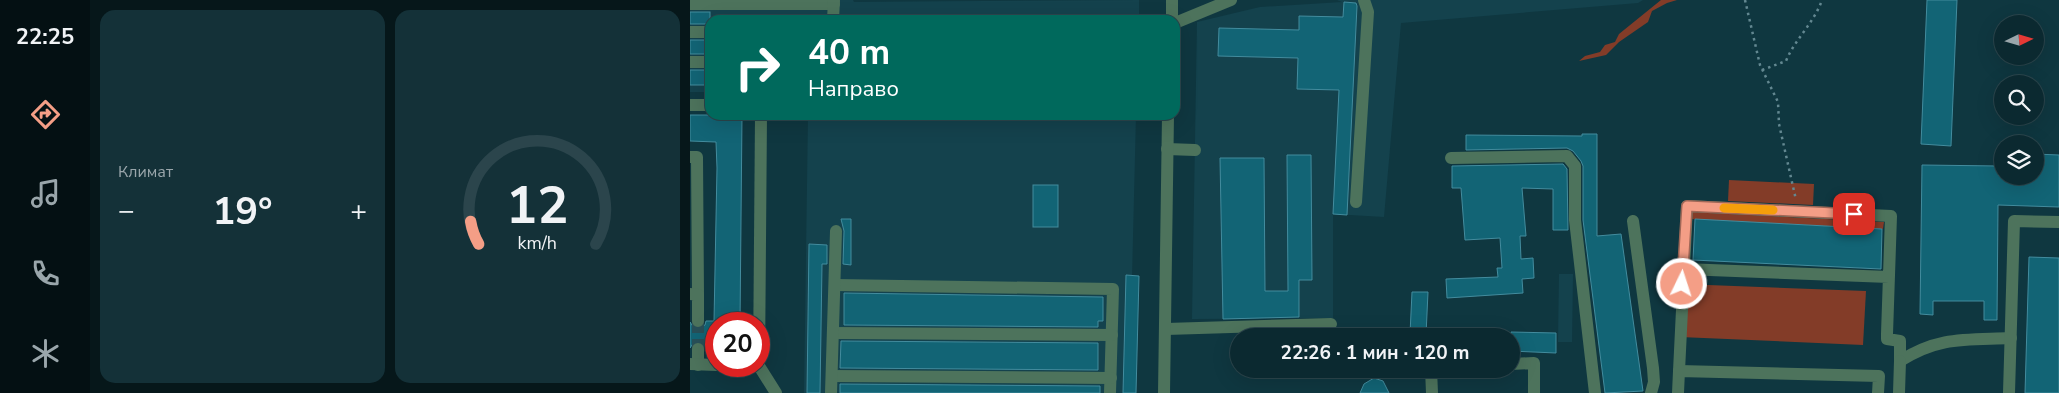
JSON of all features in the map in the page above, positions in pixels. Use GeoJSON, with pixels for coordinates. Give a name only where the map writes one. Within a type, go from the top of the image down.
{"type":"FeatureCollection","features":[{"type":"Feature","properties":{"kind":"street"},"geometry":{"type":"LineString","coordinates":[[1172,0],[1172,15]]}},
{"type":"Feature","properties":{"kind":"street"},"geometry":{"type":"LineString","coordinates":[[1180,21],[1231,0]]}},
{"type":"Feature","properties":{"kind":"street"},"geometry":{"type":"LineString","coordinates":[[1356,202],[1368,12],[1364,0]]}},
{"type":"Feature","properties":{"kind":"street"},"geometry":{"type":"LineString","coordinates":[[690,4],[834,2],[833,15]]}},
{"type":"Feature","properties":{"kind":"street"},"geometry":{"type":"LineString","coordinates":[[690,32],[705,32]]}},
{"type":"Feature","properties":{"kind":"street"},"geometry":{"type":"LineString","coordinates":[[690,62],[705,62]]}},
{"type":"Feature","properties":{"kind":"street"},"geometry":{"type":"LineString","coordinates":[[690,105],[705,106]]}},
{"type":"Feature","properties":{"kind":"street"},"geometry":{"type":"LineString","coordinates":[[759,312],[761,120]]}},
{"type":"Feature","properties":{"kind":"street"},"geometry":{"type":"LineString","coordinates":[[1164,393],[1168,120]]}},
{"type":"Feature","properties":{"kind":"street"},"geometry":{"type":"LineString","coordinates":[[1167,150],[1195,150]]}},
{"type":"Feature","properties":{"kind":"street"},"geometry":{"type":"LineString","coordinates":[[1451,158],[1567,156],[1575,166],[1575,220],[1594,393]]}},
{"type":"Feature","properties":{"kind":"street"},"geometry":{"type":"LineString","coordinates":[[690,157],[697,157],[694,294],[698,321]]}},
{"type":"Feature","properties":{"kind":"street"},"geometry":{"type":"LineString","coordinates":[[1678,393],[1687,206],[1891,216],[1887,338],[1900,341],[1899,393]]}},
{"type":"Feature","properties":{"kind":"street"},"geometry":{"type":"LineString","coordinates":[[1633,221],[1653,368],[1654,382],[1651,393]]}},
{"type":"Feature","properties":{"kind":"street"},"geometry":{"type":"LineString","coordinates":[[2009,393],[2014,221],[2059,222]]}},
{"type":"Feature","properties":{"kind":"street"},"geometry":{"type":"LineString","coordinates":[[831,393],[836,231]]}},
{"type":"Feature","properties":{"kind":"street"},"geometry":{"type":"LineString","coordinates":[[1684,269],[1889,277]]}},
{"type":"Feature","properties":{"kind":"street"},"geometry":{"type":"LineString","coordinates":[[835,285],[1113,290],[1110,393]]}},
{"type":"Feature","properties":{"kind":"street"},"geometry":{"type":"LineString","coordinates":[[1166,328],[1331,324]]}},
{"type":"Feature","properties":{"kind":"street"},"geometry":{"type":"LineString","coordinates":[[834,333],[1112,335]]}},
{"type":"Feature","properties":{"kind":"street"},"geometry":{"type":"LineString","coordinates":[[1900,361],[1916,350],[1934,343],[2011,338]]}},
{"type":"Feature","properties":{"kind":"street"},"geometry":{"type":"LineString","coordinates":[[694,364],[698,349]]}},
{"type":"Feature","properties":{"kind":"street"},"geometry":{"type":"LineString","coordinates":[[1520,364],[1534,363],[1534,393]]}},
{"type":"Feature","properties":{"kind":"street"},"geometry":{"type":"LineString","coordinates":[[1679,371],[1899,376]]}},
{"type":"Feature","properties":{"kind":"street"},"geometry":{"type":"LineString","coordinates":[[832,376],[1110,378]]}},
{"type":"Feature","properties":{"kind":"street"},"geometry":{"type":"LineString","coordinates":[[1878,393],[1879,376]]}},
{"type":"Feature","properties":{"kind":"street"},"geometry":{"type":"LineString","coordinates":[[766,377],[776,393]]}},
{"type":"Feature","properties":{"kind":"street"},"geometry":{"type":"LineString","coordinates":[[1432,378],[1432,393]]}},
{"type":"Feature","properties":{"kind":"path"},"geometry":{"type":"LineString","coordinates":[[1745,0],[1762,70],[1778,102],[1779,124],[1798,211]]}},
{"type":"Feature","properties":{"kind":"path"},"geometry":{"type":"LineString","coordinates":[[1762,70],[1786,61],[1790,52],[1818,13],[1822,0]]}},
{"type":"Feature","properties":{"kind":"shaded area"},"geometry":{"type":"Polygon","coordinates":[[[690,0],[853,0],[854,2],[1139,0],[1139,15],[705,15],[705,92],[690,92],[690,0]]]}},
{"type":"Feature","properties":{"kind":"shaded area"},"geometry":{"type":"Polygon","coordinates":[[[1337,0],[1643,0],[1638,3],[1401,23],[1384,217],[1333,214],[1333,318],[1192,319],[1197,22],[1260,7],[1342,2],[1337,0]]]}},
{"type":"Feature","properties":{"kind":"shaded area"},"geometry":{"type":"Polygon","coordinates":[[[1661,0],[1677,0],[1652,11],[1648,22],[1619,42],[1606,55],[1579,61],[1585,56],[1600,52],[1605,45],[1615,42],[1619,34],[1661,0]]]}},
{"type":"Feature","properties":{"kind":"shaded area"},"geometry":{"type":"Polygon","coordinates":[[[808,120],[1136,120],[1132,278],[1139,276],[1136,393],[804,393],[808,120]]]}},
{"type":"Feature","properties":{"kind":"shaded area"},"geometry":{"type":"Polygon","coordinates":[[[1729,180],[1814,184],[1813,205],[1728,201],[1729,180]]]}},
{"type":"Feature","properties":{"kind":"shaded area"},"geometry":{"type":"Polygon","coordinates":[[[1691,212],[1884,222],[1883,229],[1691,219],[1691,212]]]}},
{"type":"Feature","properties":{"kind":"shaded area"},"geometry":{"type":"Polygon","coordinates":[[[1559,274],[1573,274],[1572,342],[1558,342],[1559,274]]]}},
{"type":"Feature","properties":{"kind":"shaded area"},"geometry":{"type":"Polygon","coordinates":[[[1682,284],[1866,291],[1863,345],[1680,337],[1682,284]]]}},
{"type":"Feature","properties":{"kind":"building"},"geometry":{"type":"Polygon","coordinates":[[[1927,0],[1957,0],[1951,146],[1921,144],[1927,0]]]}},
{"type":"Feature","properties":{"kind":"building"},"geometry":{"type":"Polygon","coordinates":[[[1344,2],[1356,3],[1357,6],[1347,215],[1333,214],[1339,90],[1297,89],[1298,58],[1218,56],[1219,28],[1299,30],[1299,16],[1343,17],[1344,2]]]}},
{"type":"Feature","properties":{"kind":"building"},"geometry":{"type":"Polygon","coordinates":[[[690,12],[710,12],[710,15],[705,15],[705,24],[690,24],[690,12]]]}},
{"type":"Feature","properties":{"kind":"building"},"geometry":{"type":"Polygon","coordinates":[[[690,40],[705,40],[705,54],[690,54],[690,40]]]}},
{"type":"Feature","properties":{"kind":"building"},"geometry":{"type":"Polygon","coordinates":[[[690,70],[705,70],[705,85],[690,85],[690,70]]]}},
{"type":"Feature","properties":{"kind":"building"},"geometry":{"type":"Polygon","coordinates":[[[690,115],[705,115],[705,120],[742,120],[740,312],[714,312],[716,142],[690,141],[690,115]]]}},
{"type":"Feature","properties":{"kind":"building"},"geometry":{"type":"Polygon","coordinates":[[[1582,134],[1597,134],[1597,236],[1621,234],[1643,391],[1605,393],[1583,220],[1583,166],[1581,161],[1573,151],[1567,148],[1466,150],[1466,135],[1582,136],[1582,134]]]}},
{"type":"Feature","properties":{"kind":"building"},"geometry":{"type":"Polygon","coordinates":[[[2044,154],[2059,155],[2059,207],[1998,205],[1997,320],[1984,320],[1984,301],[1933,301],[1933,315],[1920,314],[1922,165],[1994,166],[1994,185],[2044,185],[2044,154]]]}},
{"type":"Feature","properties":{"kind":"building"},"geometry":{"type":"Polygon","coordinates":[[[1287,155],[1311,155],[1312,280],[1299,280],[1299,317],[1223,319],[1220,158],[1264,158],[1265,291],[1288,291],[1287,155]]]}},
{"type":"Feature","properties":{"kind":"building"},"geometry":{"type":"Polygon","coordinates":[[[1563,164],[1567,169],[1568,230],[1553,230],[1553,189],[1522,188],[1526,236],[1520,236],[1521,259],[1533,258],[1534,278],[1522,279],[1523,293],[1447,298],[1446,279],[1498,277],[1497,268],[1502,268],[1500,238],[1465,240],[1461,188],[1452,188],[1452,166],[1563,164]]]}},
{"type":"Feature","properties":{"kind":"building"},"geometry":{"type":"Polygon","coordinates":[[[1033,185],[1058,185],[1058,227],[1033,227],[1033,185]]]}},
{"type":"Feature","properties":{"kind":"building"},"geometry":{"type":"Polygon","coordinates":[[[841,219],[851,219],[851,265],[843,264],[844,231],[841,219]]]}},
{"type":"Feature","properties":{"kind":"building"},"geometry":{"type":"Polygon","coordinates":[[[1695,219],[1882,229],[1881,269],[1693,260],[1695,219]]]}},
{"type":"Feature","properties":{"kind":"building"},"geometry":{"type":"Polygon","coordinates":[[[809,244],[827,245],[827,264],[822,264],[820,393],[807,393],[809,244]]]}},
{"type":"Feature","properties":{"kind":"building"},"geometry":{"type":"Polygon","coordinates":[[[2029,257],[2059,258],[2059,393],[2025,393],[2029,257]]]}},
{"type":"Feature","properties":{"kind":"building"},"geometry":{"type":"Polygon","coordinates":[[[1126,275],[1139,276],[1136,393],[1123,393],[1126,275]]]}},
{"type":"Feature","properties":{"kind":"building"},"geometry":{"type":"Polygon","coordinates":[[[1412,292],[1428,292],[1426,328],[1410,328],[1412,292]]]}},
{"type":"Feature","properties":{"kind":"building"},"geometry":{"type":"Polygon","coordinates":[[[844,293],[1103,297],[1103,321],[1098,321],[1098,327],[844,325],[844,293]]]}},
{"type":"Feature","properties":{"kind":"building"},"geometry":{"type":"Polygon","coordinates":[[[690,322],[694,328],[698,329],[705,325],[705,345],[698,341],[694,342],[690,348],[690,322]]]}},
{"type":"Feature","properties":{"kind":"building"},"geometry":{"type":"Polygon","coordinates":[[[1520,332],[1556,333],[1556,353],[1520,351],[1520,332]]]}},
{"type":"Feature","properties":{"kind":"building"},"geometry":{"type":"Polygon","coordinates":[[[841,341],[1098,343],[1098,370],[840,368],[841,341]]]}},
{"type":"Feature","properties":{"kind":"building"},"geometry":{"type":"Polygon","coordinates":[[[1374,378],[1383,381],[1389,393],[1360,393],[1364,384],[1374,378]]]}},
{"type":"Feature","properties":{"kind":"building"},"geometry":{"type":"Polygon","coordinates":[[[840,384],[1100,386],[1100,393],[840,393],[840,384]]]}},
{"type":"Feature","properties":{"kind":"tunnel"},"geometry":{"type":"LineString","coordinates":[[698,321],[698,349]]}},
{"type":"Feature","properties":{"kind":"slow traffic"},"geometry":{"type":"LineString","coordinates":[[1724,208],[1773,210]]}},
{"type":"Feature","properties":{"kind":"route"},"geometry":{"type":"LineString","coordinates":[[1682,284],[1687,206],[1854,214]]}}]}
